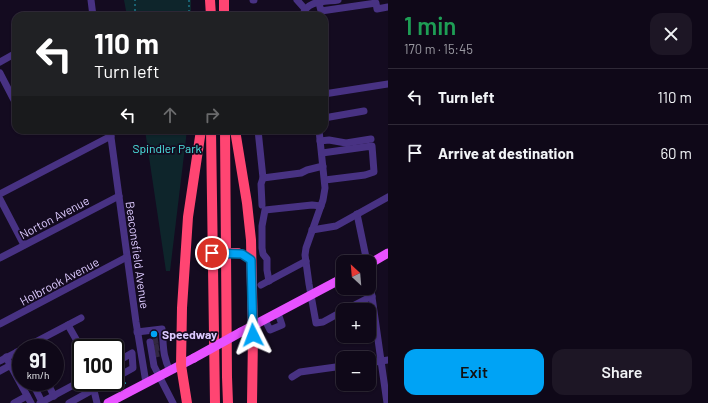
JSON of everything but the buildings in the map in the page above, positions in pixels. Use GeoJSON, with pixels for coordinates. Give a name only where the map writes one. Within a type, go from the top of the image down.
{"type":"FeatureCollection","features":[{"type":"Feature","properties":{"kind":"highway"},"geometry":{"type":"LineString","coordinates":[[210,0],[211,12]]}},
{"type":"Feature","properties":{"kind":"highway"},"geometry":{"type":"LineString","coordinates":[[224,0],[224,12]]}},
{"type":"Feature","properties":{"kind":"highway"},"geometry":{"type":"LineString","coordinates":[[187,403],[181,365],[181,322],[190,205],[200,134]]}},
{"type":"Feature","properties":{"kind":"highway"},"geometry":{"type":"LineString","coordinates":[[211,134],[215,403]]}},
{"type":"Feature","properties":{"kind":"highway"},"geometry":{"type":"LineString","coordinates":[[225,134],[226,377],[228,403]]}},
{"type":"Feature","properties":{"kind":"highway"},"geometry":{"type":"LineString","coordinates":[[236,134],[248,216],[251,260],[252,403]]}},
{"type":"Feature","properties":{"kind":"highway"},"geometry":{"type":"LineString","coordinates":[[185,257],[192,254],[238,253],[245,255],[251,260]]}},
{"type":"Feature","properties":{"kind":"main road"},"geometry":{"type":"LineString","coordinates":[[376,259],[388,253]]}},
{"type":"Feature","properties":{"kind":"main road"},"geometry":{"type":"LineString","coordinates":[[109,403],[336,282]]}},
{"type":"Feature","properties":{"kind":"street"},"geometry":{"type":"LineString","coordinates":[[91,0],[92,12]]}},
{"type":"Feature","properties":{"kind":"street"},"geometry":{"type":"LineString","coordinates":[[297,0],[303,12]]}},
{"type":"Feature","properties":{"kind":"street"},"geometry":{"type":"LineString","coordinates":[[305,12],[309,5],[338,0]]}},
{"type":"Feature","properties":{"kind":"street"},"geometry":{"type":"LineString","coordinates":[[319,3],[320,11],[368,2],[376,3],[377,8],[388,7]]}},
{"type":"Feature","properties":{"kind":"street"},"geometry":{"type":"LineString","coordinates":[[0,62],[12,55]]}},
{"type":"Feature","properties":{"kind":"street"},"geometry":{"type":"LineString","coordinates":[[0,73],[12,96]]}},
{"type":"Feature","properties":{"kind":"street"},"geometry":{"type":"LineString","coordinates":[[328,93],[388,84]]}},
{"type":"Feature","properties":{"kind":"street"},"geometry":{"type":"LineString","coordinates":[[328,117],[364,111]]}},
{"type":"Feature","properties":{"kind":"street"},"geometry":{"type":"LineString","coordinates":[[0,194],[108,134]]}},
{"type":"Feature","properties":{"kind":"street","name":"Beaconsfield Avenue"},"geometry":{"type":"LineString","coordinates":[[110,134],[137,332],[146,383]]}},
{"type":"Feature","properties":{"kind":"street"},"geometry":{"type":"LineString","coordinates":[[258,134],[264,178],[261,184],[262,205]]}},
{"type":"Feature","properties":{"kind":"street"},"geometry":{"type":"LineString","coordinates":[[319,134],[325,180],[325,194],[306,248],[306,261],[316,323],[323,322],[336,315]]}},
{"type":"Feature","properties":{"kind":"street"},"geometry":{"type":"LineString","coordinates":[[320,141],[329,140],[346,142],[371,139]]}},
{"type":"Feature","properties":{"kind":"street"},"geometry":{"type":"LineString","coordinates":[[322,153],[372,146],[374,172],[365,175],[325,180]]}},
{"type":"Feature","properties":{"kind":"street"},"geometry":{"type":"LineString","coordinates":[[264,178],[301,173],[323,166]]}},
{"type":"Feature","properties":{"kind":"street","name":"Norton Avenue"},"geometry":{"type":"LineString","coordinates":[[0,258],[119,196]]}},
{"type":"Feature","properties":{"kind":"street"},"geometry":{"type":"LineString","coordinates":[[312,230],[336,226],[388,197]]}},
{"type":"Feature","properties":{"kind":"street"},"geometry":{"type":"LineString","coordinates":[[0,199],[24,245]]}},
{"type":"Feature","properties":{"kind":"street"},"geometry":{"type":"LineString","coordinates":[[269,281],[267,259],[263,254],[262,248],[262,226],[265,210],[312,205],[321,206]]}},
{"type":"Feature","properties":{"kind":"street"},"geometry":{"type":"LineString","coordinates":[[357,214],[366,255]]}},
{"type":"Feature","properties":{"kind":"street","name":"Holbrook Avenue"},"geometry":{"type":"LineString","coordinates":[[0,324],[127,257]]}},
{"type":"Feature","properties":{"kind":"street"},"geometry":{"type":"LineString","coordinates":[[261,285],[306,261]]}},
{"type":"Feature","properties":{"kind":"street"},"geometry":{"type":"LineString","coordinates":[[359,303],[372,296],[385,361],[387,403]]}},
{"type":"Feature","properties":{"kind":"street"},"geometry":{"type":"LineString","coordinates":[[42,339],[81,318]]}},
{"type":"Feature","properties":{"kind":"street"},"geometry":{"type":"LineString","coordinates":[[68,325],[76,339]]}},
{"type":"Feature","properties":{"kind":"street"},"geometry":{"type":"LineString","coordinates":[[137,332],[162,329],[154,366],[173,403]]}},
{"type":"Feature","properties":{"kind":"street"},"geometry":{"type":"LineString","coordinates":[[139,343],[157,349],[170,370]]}},
{"type":"Feature","properties":{"kind":"street"},"geometry":{"type":"LineString","coordinates":[[142,360],[157,349]]}},
{"type":"Feature","properties":{"kind":"street"},"geometry":{"type":"LineString","coordinates":[[124,358],[132,353],[133,368],[124,373]]}},
{"type":"Feature","properties":{"kind":"street"},"geometry":{"type":"LineString","coordinates":[[3,359],[11,365],[29,400],[14,403]]}},
{"type":"Feature","properties":{"kind":"street"},"geometry":{"type":"LineString","coordinates":[[0,371],[11,365]]}},
{"type":"Feature","properties":{"kind":"street"},"geometry":{"type":"LineString","coordinates":[[292,377],[300,372],[336,367]]}},
{"type":"Feature","properties":{"kind":"street"},"geometry":{"type":"LineString","coordinates":[[36,391],[41,402],[72,386]]}},
{"type":"Feature","properties":{"kind":"street"},"geometry":{"type":"LineString","coordinates":[[52,391],[54,396]]}},
{"type":"Feature","properties":{"kind":"street"},"geometry":{"type":"LineString","coordinates":[[69,403],[91,391]]}},
{"type":"Feature","properties":{"kind":"street"},"geometry":{"type":"LineString","coordinates":[[93,391],[96,403]]}},
{"type":"Feature","properties":{"kind":"path"},"geometry":{"type":"LineString","coordinates":[[135,0],[135,12]]}},
{"type":"Feature","properties":{"kind":"path"},"geometry":{"type":"LineString","coordinates":[[189,0],[189,12]]}},
{"type":"Feature","properties":{"kind":"green space"},"geometry":{"type":"Polygon","coordinates":[[[124,0],[191,0],[191,12],[126,12],[124,0]]]}},
{"type":"Feature","properties":{"kind":"green space","name":"Spindler Park"},"geometry":{"type":"Polygon","coordinates":[[[146,134],[187,134],[170,271],[166,271],[146,134]]]}},
{"type":"Feature","properties":{"kind":"tunnel"},"geometry":{"type":"LineString","coordinates":[[153,341],[158,340]]}},
{"type":"Feature","properties":{"kind":"tunnel"},"geometry":{"type":"LineString","coordinates":[[154,348],[159,347]]}},
{"type":"Feature","properties":{"kind":"tunnel"},"geometry":{"type":"LineString","coordinates":[[155,354],[159,353]]}},
{"type":"Feature","properties":{"kind":"place","name":"Speedway"},"geometry":{"type":"Point","coordinates":[154,334]}},
{"type":"Feature","properties":{"kind":"route"},"geometry":{"type":"LineString","coordinates":[[212,253],[242,254],[248,256],[251,260],[253,335]]}}]}
